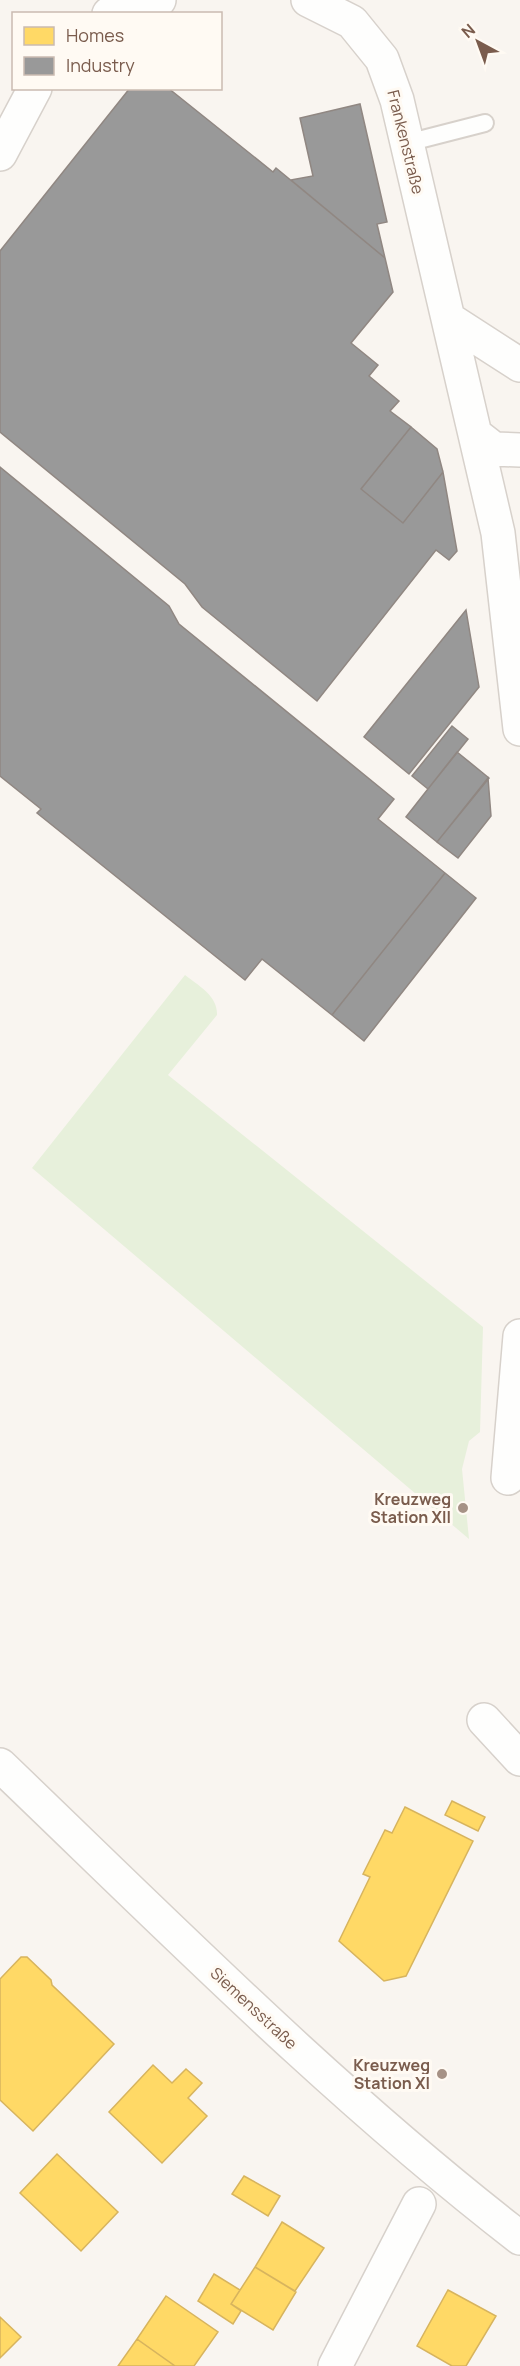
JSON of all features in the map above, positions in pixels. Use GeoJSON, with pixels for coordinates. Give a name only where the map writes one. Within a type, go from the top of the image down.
{"type":"FeatureCollection","features":[{"type":"Feature","properties":{"kind":"street"},"geometry":{"type":"LineString","coordinates":[[115,12],[146,1],[159,0]]}},
{"type":"Feature","properties":{"kind":"street","name":"Frankenstraße"},"geometry":{"type":"LineString","coordinates":[[308,0],[352,22],[382,59],[397,100],[476,435],[509,531],[520,729]]}},
{"type":"Feature","properties":{"kind":"street"},"geometry":{"type":"LineString","coordinates":[[0,154],[34,90]]}},
{"type":"Feature","properties":{"kind":"street"},"geometry":{"type":"LineString","coordinates":[[450,320],[520,365]]}},
{"type":"Feature","properties":{"kind":"street"},"geometry":{"type":"LineString","coordinates":[[476,435],[494,449],[520,450]]}},
{"type":"Feature","properties":{"kind":"street"},"geometry":{"type":"LineString","coordinates":[[508,1478],[520,1336]]}},
{"type":"Feature","properties":{"kind":"street"},"geometry":{"type":"LineString","coordinates":[[484,1720],[520,1759]]}},
{"type":"Feature","properties":{"kind":"street","name":"Siemensstraße"},"geometry":{"type":"LineString","coordinates":[[0,1765],[351,2098],[436,2173],[520,2238]]}},
{"type":"Feature","properties":{"kind":"street"},"geometry":{"type":"LineString","coordinates":[[334,2366],[419,2204]]}},
{"type":"Feature","properties":{"kind":"lane"},"geometry":{"type":"LineString","coordinates":[[407,143],[485,123]]}},
{"type":"Feature","properties":{"kind":"green space"},"geometry":{"type":"Polygon","coordinates":[[[185,975],[202,987],[211,997],[217,1015],[168,1075],[483,1327],[480,1432],[469,1441],[462,1469],[469,1539],[32,1168],[185,975]]]}},
{"type":"Feature","properties":{"kind":"building: Homes"},"geometry":{"type":"Polygon","coordinates":[[[452,1801],[485,1817],[478,1831],[445,1815],[452,1801]]]}},
{"type":"Feature","properties":{"kind":"building: Homes"},"geometry":{"type":"Polygon","coordinates":[[[405,1807],[473,1841],[406,1976],[384,1981],[339,1941],[370,1877],[363,1874],[385,1830],[392,1833],[405,1807]]]}},
{"type":"Feature","properties":{"kind":"building: Homes"},"geometry":{"type":"Polygon","coordinates":[[[21,1957],[27,1957],[51,1980],[52,1985],[114,2044],[33,2131],[0,2100],[0,1979],[21,1957]]]}},
{"type":"Feature","properties":{"kind":"building: Homes"},"geometry":{"type":"Polygon","coordinates":[[[153,2065],[172,2083],[186,2069],[202,2083],[188,2098],[207,2116],[162,2163],[109,2112],[153,2065]]]}},
{"type":"Feature","properties":{"kind":"building: Homes"},"geometry":{"type":"Polygon","coordinates":[[[57,2154],[118,2212],[81,2251],[20,2193],[57,2154]]]}},
{"type":"Feature","properties":{"kind":"building: Homes"},"geometry":{"type":"Polygon","coordinates":[[[244,2176],[280,2196],[268,2216],[232,2194],[244,2176]]]}},
{"type":"Feature","properties":{"kind":"building: Homes"},"geometry":{"type":"Polygon","coordinates":[[[282,2222],[324,2248],[295,2291],[255,2267],[282,2222]]]}},
{"type":"Feature","properties":{"kind":"building: Homes"},"geometry":{"type":"Polygon","coordinates":[[[255,2267],[296,2292],[273,2330],[231,2304],[255,2267]]]}},
{"type":"Feature","properties":{"kind":"building: Homes"},"geometry":{"type":"Polygon","coordinates":[[[214,2274],[240,2290],[231,2304],[241,2311],[233,2324],[198,2301],[214,2274]]]}},
{"type":"Feature","properties":{"kind":"building: Homes"},"geometry":{"type":"Polygon","coordinates":[[[448,2290],[496,2316],[466,2366],[452,2366],[417,2346],[448,2290]]]}},
{"type":"Feature","properties":{"kind":"building: Homes"},"geometry":{"type":"Polygon","coordinates":[[[166,2296],[218,2332],[194,2366],[175,2366],[137,2339],[166,2296]]]}},
{"type":"Feature","properties":{"kind":"building: Homes"},"geometry":{"type":"Polygon","coordinates":[[[0,2317],[21,2337],[0,2358],[0,2317]]]}},
{"type":"Feature","properties":{"kind":"building: Homes"},"geometry":{"type":"Polygon","coordinates":[[[137,2339],[175,2366],[118,2366],[137,2339]]]}},
{"type":"Feature","properties":{"kind":"building: Industry"},"geometry":{"type":"Polygon","coordinates":[[[128,90],[170,90],[273,172],[276,168],[385,258],[393,292],[351,343],[378,365],[369,376],[399,401],[390,411],[411,427],[361,489],[403,523],[443,472],[457,551],[449,560],[436,550],[317,701],[202,607],[185,584],[0,432],[0,251],[128,90]]]}},
{"type":"Feature","properties":{"kind":"building: Industry"},"geometry":{"type":"Polygon","coordinates":[[[360,104],[387,222],[377,224],[385,258],[291,180],[313,176],[300,118],[360,104]]]}},
{"type":"Feature","properties":{"kind":"building: Industry"},"geometry":{"type":"Polygon","coordinates":[[[411,427],[437,449],[443,472],[403,523],[361,489],[411,427]]]}},
{"type":"Feature","properties":{"kind":"building: Industry"},"geometry":{"type":"Polygon","coordinates":[[[0,467],[169,606],[179,624],[394,799],[378,819],[445,873],[332,1015],[262,959],[245,980],[37,813],[41,809],[0,776],[0,467]]]}},
{"type":"Feature","properties":{"kind":"building: Industry"},"geometry":{"type":"Polygon","coordinates":[[[466,610],[479,687],[409,774],[364,737],[466,610]]]}},
{"type":"Feature","properties":{"kind":"building: Industry"},"geometry":{"type":"Polygon","coordinates":[[[452,726],[468,739],[428,789],[412,776],[452,726]]]}},
{"type":"Feature","properties":{"kind":"building: Industry"},"geometry":{"type":"Polygon","coordinates":[[[457,752],[489,778],[437,842],[406,817],[457,752]]]}},
{"type":"Feature","properties":{"kind":"building: Industry"},"geometry":{"type":"Polygon","coordinates":[[[488,778],[491,816],[458,858],[437,842],[488,778]]]}},
{"type":"Feature","properties":{"kind":"building: Industry"},"geometry":{"type":"Polygon","coordinates":[[[445,873],[476,898],[364,1041],[332,1015],[445,873]]]}},
{"type":"Feature","properties":{"kind":"place","name":"Kreuzweg Station XII"},"geometry":{"type":"Point","coordinates":[463,1508]}},
{"type":"Feature","properties":{"kind":"place","name":"Kreuzweg Station XI"},"geometry":{"type":"Point","coordinates":[442,2074]}}]}
